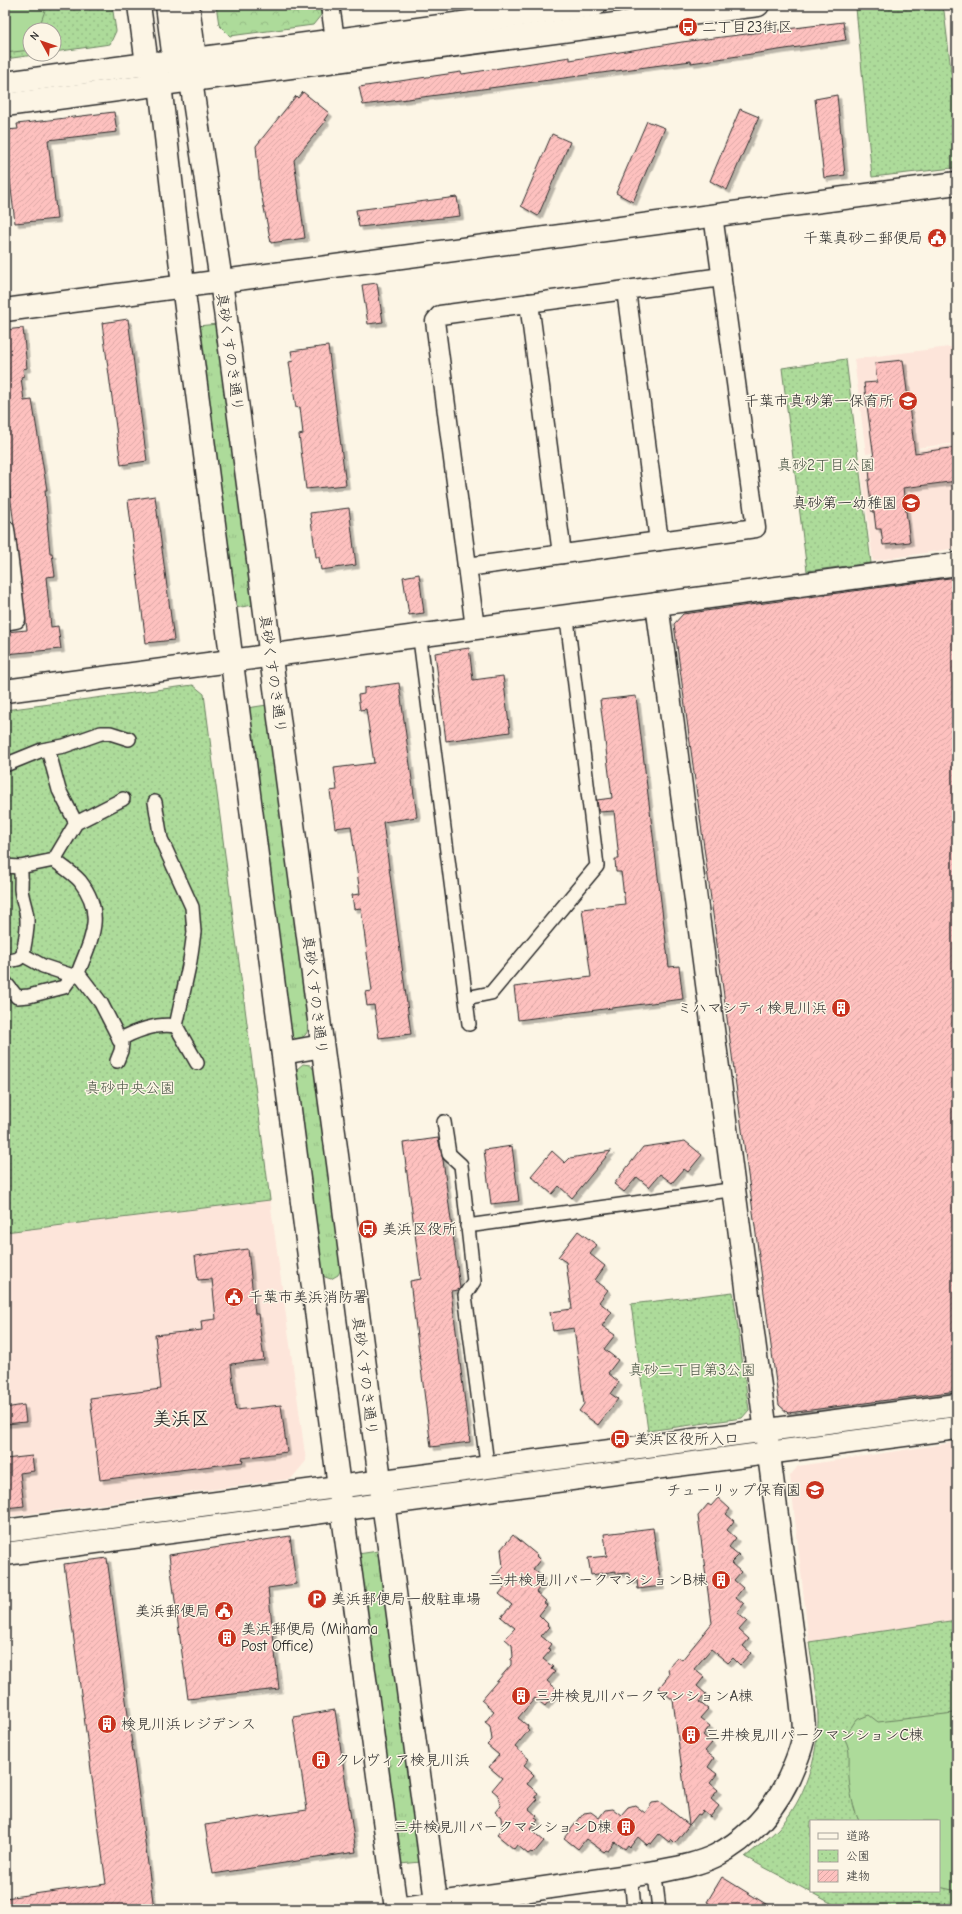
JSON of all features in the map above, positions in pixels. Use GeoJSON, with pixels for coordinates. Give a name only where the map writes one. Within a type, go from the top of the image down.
{"type":"FeatureCollection","features":[{"type":"Feature","properties":{"kind":"street"},"geometry":{"type":"LineString","coordinates":[[138,5],[147,64],[160,84],[183,285],[342,1510],[396,1909],[436,1906],[656,1872],[690,1865],[714,1856],[738,1841],[757,1825],[780,1796],[796,1763],[804,1733],[801,1698],[657,604]]}},
{"type":"Feature","properties":{"kind":"street"},"geometry":{"type":"LineString","coordinates":[[160,84],[185,60],[188,5]]}},
{"type":"Feature","properties":{"kind":"street"},"geometry":{"type":"LineString","coordinates":[[330,5],[335,39]]}},
{"type":"Feature","properties":{"kind":"street"},"geometry":{"type":"LineString","coordinates":[[5,105],[758,5]]}},
{"type":"Feature","properties":{"kind":"street"},"geometry":{"type":"LineString","coordinates":[[5,83],[583,6],[581,28]]}},
{"type":"Feature","properties":{"kind":"street"},"geometry":{"type":"LineString","coordinates":[[169,15],[185,60]]}},
{"type":"Feature","properties":{"kind":"street","name":"真砂くすのき通り"},"geometry":{"type":"LineString","coordinates":[[185,60],[191,81],[221,281],[436,1906]]}},
{"type":"Feature","properties":{"kind":"street"},"geometry":{"type":"LineString","coordinates":[[5,310],[183,285],[957,183]]}},
{"type":"Feature","properties":{"kind":"street"},"geometry":{"type":"LineString","coordinates":[[467,567],[756,528],[713,215]]}},
{"type":"Feature","properties":{"kind":"street"},"geometry":{"type":"LineString","coordinates":[[475,628],[435,321],[440,315],[722,277]]}},
{"type":"Feature","properties":{"kind":"street"},"geometry":{"type":"LineString","coordinates":[[626,290],[659,541]]}},
{"type":"Feature","properties":{"kind":"street"},"geometry":{"type":"LineString","coordinates":[[529,303],[562,554]]}},
{"type":"Feature","properties":{"kind":"street"},"geometry":{"type":"LineString","coordinates":[[5,529],[16,619],[5,621]]}},
{"type":"Feature","properties":{"kind":"street"},"geometry":{"type":"LineString","coordinates":[[5,691],[957,564]]}},
{"type":"Feature","properties":{"kind":"street"},"geometry":{"type":"LineString","coordinates":[[466,998],[491,993],[597,866],[568,627]]}},
{"type":"Feature","properties":{"kind":"street"},"geometry":{"type":"LineString","coordinates":[[421,647],[469,1024]]}},
{"type":"Feature","properties":{"kind":"street"},"geometry":{"type":"LineString","coordinates":[[5,764],[42,750],[64,746],[101,733],[110,733],[130,739]]}},
{"type":"Feature","properties":{"kind":"street"},"geometry":{"type":"LineString","coordinates":[[48,750],[59,790],[76,823]]}},
{"type":"Feature","properties":{"kind":"street"},"geometry":{"type":"LineString","coordinates":[[5,866],[20,867],[54,860],[76,823],[123,798]]}},
{"type":"Feature","properties":{"kind":"street"},"geometry":{"type":"LineString","coordinates":[[155,802],[161,839],[183,885],[193,913],[194,932],[190,961],[176,1026],[197,1063]]}},
{"type":"Feature","properties":{"kind":"street"},"geometry":{"type":"LineString","coordinates":[[5,982],[17,997],[29,996],[64,987],[76,975],[95,928],[95,912],[80,881],[54,860]]}},
{"type":"Feature","properties":{"kind":"street"},"geometry":{"type":"LineString","coordinates":[[5,962],[18,959],[23,955],[27,936],[27,920],[21,889],[22,874],[20,867]]}},
{"type":"Feature","properties":{"kind":"street"},"geometry":{"type":"LineString","coordinates":[[23,955],[43,966],[76,975],[101,1003],[119,1040],[121,1051],[117,1061]]}},
{"type":"Feature","properties":{"kind":"street"},"geometry":{"type":"LineString","coordinates":[[119,1040],[130,1034],[149,1028],[176,1026]]}},
{"type":"Feature","properties":{"kind":"street"},"geometry":{"type":"LineString","coordinates":[[283,1053],[322,1046]]}},
{"type":"Feature","properties":{"kind":"street"},"geometry":{"type":"LineString","coordinates":[[444,1122],[449,1154],[461,1165],[466,1226],[474,1281],[465,1294],[486,1456]]}},
{"type":"Feature","properties":{"kind":"street"},"geometry":{"type":"LineString","coordinates":[[466,1226],[722,1191]]}},
{"type":"Feature","properties":{"kind":"street"},"geometry":{"type":"LineString","coordinates":[[5,1531],[957,1405]]}},
{"type":"Feature","properties":{"kind":"street"},"geometry":{"type":"LineString","coordinates":[[5,1554],[957,1428]]}},
{"type":"Feature","properties":{"kind":"street"},"geometry":{"type":"LineString","coordinates":[[656,1884],[659,1909]]}},
{"type":"Feature","properties":{"kind":"street"},"geometry":{"type":"LineString","coordinates":[[632,1887],[634,1909]]}},
{"type":"Feature","properties":{"kind":"shaded area","name":"千葉市真砂第一保育所"},"geometry":{"type":"Polygon","coordinates":[[[957,346],[957,443],[866,454],[854,359],[957,346]]]}},
{"type":"Feature","properties":{"kind":"shaded area","name":"真砂第一幼稚園"},"geometry":{"type":"Polygon","coordinates":[[[957,444],[957,548],[873,561],[860,458],[957,444]]]}},
{"type":"Feature","properties":{"kind":"shaded area"},"geometry":{"type":"Polygon","coordinates":[[[270,1200],[306,1461],[291,1479],[5,1517],[5,1232],[270,1200]]]}},
{"type":"Feature","properties":{"kind":"shaded area"},"geometry":{"type":"Polygon","coordinates":[[[957,1442],[957,1620],[809,1642],[790,1476],[798,1466],[957,1442]]]}},
{"type":"Feature","properties":{"kind":"green space"},"geometry":{"type":"Polygon","coordinates":[[[5,5],[112,5],[116,31],[110,44],[62,51],[62,22],[22,22],[22,57],[5,59],[5,5]]]}},
{"type":"Feature","properties":{"kind":"green space"},"geometry":{"type":"Polygon","coordinates":[[[5,5],[47,5],[41,22],[22,22],[22,51],[5,53],[5,5]]]}},
{"type":"Feature","properties":{"kind":"green space"},"geometry":{"type":"Polygon","coordinates":[[[216,5],[320,5],[321,15],[313,25],[230,36],[219,25],[216,5]]]}},
{"type":"Feature","properties":{"kind":"green space"},"geometry":{"type":"Polygon","coordinates":[[[879,5],[938,5],[944,11],[957,121],[957,163],[953,168],[872,177],[856,8],[879,5]]]}},
{"type":"Feature","properties":{"kind":"green space"},"geometry":{"type":"Polygon","coordinates":[[[217,324],[254,605],[234,608],[198,326],[217,324]]]}},
{"type":"Feature","properties":{"kind":"green space","name":"真砂2丁目公園"},"geometry":{"type":"Polygon","coordinates":[[[846,359],[871,563],[807,571],[782,368],[846,359]]]}},
{"type":"Feature","properties":{"kind":"green space","name":"真砂中央公園"},"geometry":{"type":"Polygon","coordinates":[[[193,685],[204,694],[270,1200],[5,1232],[5,710],[193,685]]]}},
{"type":"Feature","properties":{"kind":"green space"},"geometry":{"type":"Polygon","coordinates":[[[267,705],[308,1022],[308,1029],[305,1036],[296,1039],[290,1033],[247,708],[267,705]]]}},
{"type":"Feature","properties":{"kind":"green space"},"geometry":{"type":"Polygon","coordinates":[[[303,1064],[310,1065],[315,1071],[341,1269],[338,1275],[331,1279],[325,1277],[321,1272],[296,1076],[297,1069],[303,1064]]]}},
{"type":"Feature","properties":{"kind":"green space","name":"真砂二丁目第3公園"},"geometry":{"type":"Polygon","coordinates":[[[733,1292],[749,1410],[742,1418],[648,1431],[631,1304],[733,1292]]]}},
{"type":"Feature","properties":{"kind":"green space"},"geometry":{"type":"Polygon","coordinates":[[[378,1551],[421,1862],[400,1864],[358,1554],[378,1551]]]}},
{"type":"Feature","properties":{"kind":"green space"},"geometry":{"type":"Polygon","coordinates":[[[957,1620],[957,1909],[842,1909],[810,1892],[940,1892],[940,1820],[810,1820],[810,1892],[745,1857],[778,1829],[796,1805],[803,1791],[816,1748],[818,1709],[809,1642],[957,1620]]]}},
{"type":"Feature","properties":{"kind":"green space"},"geometry":{"type":"Polygon","coordinates":[[[957,1710],[957,1891],[940,1887],[940,1820],[859,1820],[851,1794],[849,1778],[849,1752],[844,1738],[856,1720],[869,1715],[878,1722],[954,1713],[957,1710]]]}},
{"type":"Feature","properties":{"kind":"building"},"geometry":{"type":"Polygon","coordinates":[[[843,22],[846,40],[691,63],[691,61],[363,105],[359,87],[461,72],[462,74],[570,57],[570,60],[682,42],[843,22]]]}},
{"type":"Feature","properties":{"kind":"building"},"geometry":{"type":"Polygon","coordinates":[[[303,92],[329,113],[324,120],[326,121],[294,160],[305,238],[271,243],[260,188],[256,146],[296,96],[298,98],[303,92]]]}},
{"type":"Feature","properties":{"kind":"building"},"geometry":{"type":"Polygon","coordinates":[[[837,95],[845,175],[824,178],[815,99],[837,95]]]}},
{"type":"Feature","properties":{"kind":"building"},"geometry":{"type":"Polygon","coordinates":[[[740,109],[759,117],[727,190],[710,181],[740,109]]]}},
{"type":"Feature","properties":{"kind":"building"},"geometry":{"type":"Polygon","coordinates":[[[114,112],[117,132],[48,140],[57,219],[15,223],[6,146],[8,146],[6,130],[18,129],[17,124],[114,112]]]}},
{"type":"Feature","properties":{"kind":"building"},"geometry":{"type":"Polygon","coordinates":[[[647,121],[665,128],[633,202],[616,193],[647,121]]]}},
{"type":"Feature","properties":{"kind":"building"},"geometry":{"type":"Polygon","coordinates":[[[552,134],[570,142],[538,216],[521,206],[552,134]]]}},
{"type":"Feature","properties":{"kind":"building"},"geometry":{"type":"Polygon","coordinates":[[[457,197],[460,216],[359,227],[356,210],[457,197]]]}},
{"type":"Feature","properties":{"kind":"building"},"geometry":{"type":"Polygon","coordinates":[[[377,283],[383,322],[368,324],[362,285],[377,283]]]}},
{"type":"Feature","properties":{"kind":"building"},"geometry":{"type":"Polygon","coordinates":[[[128,319],[147,461],[121,465],[102,323],[128,319]]]}},
{"type":"Feature","properties":{"kind":"building"},"geometry":{"type":"Polygon","coordinates":[[[23,328],[27,368],[23,369],[24,376],[21,377],[24,401],[32,400],[47,490],[45,490],[47,522],[50,553],[52,553],[55,576],[46,577],[51,627],[58,626],[61,649],[5,654],[5,632],[27,630],[5,453],[5,330],[23,328]]]}},
{"type":"Feature","properties":{"kind":"building"},"geometry":{"type":"Polygon","coordinates":[[[328,346],[346,485],[306,489],[299,435],[303,434],[300,407],[296,408],[289,362],[293,361],[291,351],[328,346]]]}},
{"type":"Feature","properties":{"kind":"building"},"geometry":{"type":"Polygon","coordinates":[[[903,360],[915,453],[957,447],[957,481],[903,488],[910,542],[883,545],[881,529],[876,529],[874,512],[872,512],[868,480],[870,480],[868,459],[874,458],[864,383],[877,382],[875,363],[903,360]]]}},
{"type":"Feature","properties":{"kind":"building"},"geometry":{"type":"Polygon","coordinates":[[[155,496],[174,640],[146,643],[128,500],[155,496]]]}},
{"type":"Feature","properties":{"kind":"building"},"geometry":{"type":"Polygon","coordinates":[[[349,508],[356,565],[321,570],[319,557],[316,557],[310,513],[349,508]]]}},
{"type":"Feature","properties":{"kind":"building"},"geometry":{"type":"Polygon","coordinates":[[[419,574],[424,613],[409,615],[403,577],[419,574]]]}},
{"type":"Feature","properties":{"kind":"building","name":"ミハマシティ検見川浜"},"geometry":{"type":"Polygon","coordinates":[[[957,577],[957,1391],[788,1413],[779,1405],[674,624],[683,614],[957,577]]]}},
{"type":"Feature","properties":{"kind":"building"},"geometry":{"type":"Polygon","coordinates":[[[469,648],[473,680],[503,676],[510,732],[446,741],[435,653],[469,648]]]}},
{"type":"Feature","properties":{"kind":"building"},"geometry":{"type":"Polygon","coordinates":[[[399,683],[417,817],[383,822],[411,1034],[379,1038],[374,1005],[367,1006],[365,992],[372,991],[361,908],[354,909],[352,895],[360,894],[351,826],[335,828],[330,791],[337,790],[334,768],[374,763],[366,709],[360,710],[358,695],[364,694],[364,688],[399,683]]]}},
{"type":"Feature","properties":{"kind":"building"},"geometry":{"type":"Polygon","coordinates":[[[636,696],[669,967],[679,966],[683,999],[518,1020],[514,987],[591,977],[582,909],[625,904],[621,872],[616,872],[615,859],[619,859],[614,811],[599,812],[597,800],[612,798],[600,700],[636,696]]]}},
{"type":"Feature","properties":{"kind":"building"},"geometry":{"type":"Polygon","coordinates":[[[438,1138],[443,1160],[460,1288],[458,1290],[451,1291],[470,1442],[431,1447],[410,1281],[421,1279],[403,1143],[438,1138]]]}},
{"type":"Feature","properties":{"kind":"building"},"geometry":{"type":"Polygon","coordinates":[[[685,1141],[702,1155],[688,1172],[684,1169],[672,1183],[660,1174],[649,1187],[637,1177],[624,1192],[614,1184],[643,1147],[685,1141]]]}},
{"type":"Feature","properties":{"kind":"building"},"geometry":{"type":"Polygon","coordinates":[[[512,1146],[519,1201],[491,1204],[484,1150],[512,1146]]]}},
{"type":"Feature","properties":{"kind":"building"},"geometry":{"type":"Polygon","coordinates":[[[552,1151],[565,1163],[570,1158],[611,1151],[572,1198],[559,1186],[552,1194],[531,1176],[552,1151]]]}},
{"type":"Feature","properties":{"kind":"building"},"geometry":{"type":"Polygon","coordinates":[[[578,1231],[597,1245],[590,1254],[605,1266],[595,1280],[608,1290],[599,1302],[612,1312],[602,1326],[615,1335],[604,1349],[618,1360],[608,1373],[619,1382],[611,1394],[618,1399],[598,1425],[579,1411],[584,1404],[574,1328],[553,1331],[550,1312],[572,1309],[566,1262],[558,1257],[578,1231]]]}},
{"type":"Feature","properties":{"kind":"building"},"geometry":{"type":"Polygon","coordinates":[[[248,1249],[255,1314],[258,1314],[264,1360],[231,1364],[236,1410],[281,1405],[287,1452],[242,1458],[243,1462],[100,1480],[90,1398],[161,1389],[155,1335],[202,1330],[201,1321],[216,1319],[212,1279],[198,1280],[195,1256],[248,1249]]]}},
{"type":"Feature","properties":{"kind":"building"},"geometry":{"type":"Polygon","coordinates":[[[24,1405],[26,1422],[5,1424],[5,1408],[24,1405]]]}},
{"type":"Feature","properties":{"kind":"building"},"geometry":{"type":"Polygon","coordinates":[[[32,1456],[34,1471],[20,1473],[24,1506],[5,1508],[5,1459],[32,1456]]]}},
{"type":"Feature","properties":{"kind":"building"},"geometry":{"type":"Polygon","coordinates":[[[718,1498],[730,1509],[726,1514],[734,1521],[727,1530],[736,1538],[729,1547],[739,1555],[731,1563],[741,1572],[734,1580],[743,1588],[736,1597],[744,1604],[737,1613],[747,1621],[739,1630],[749,1639],[743,1646],[751,1653],[740,1665],[733,1658],[728,1663],[711,1649],[694,1669],[704,1677],[697,1686],[706,1694],[699,1702],[708,1709],[700,1718],[710,1726],[703,1735],[712,1743],[705,1751],[714,1758],[708,1767],[717,1774],[710,1783],[718,1790],[711,1799],[719,1806],[710,1817],[703,1811],[700,1815],[698,1814],[675,1843],[671,1839],[669,1842],[659,1834],[651,1844],[649,1843],[647,1845],[638,1837],[630,1847],[628,1845],[625,1849],[615,1842],[608,1851],[606,1850],[604,1852],[586,1839],[578,1849],[564,1838],[584,1813],[591,1812],[599,1818],[605,1810],[613,1809],[621,1815],[628,1807],[635,1805],[645,1813],[652,1803],[660,1802],[689,1825],[673,1700],[659,1688],[669,1675],[668,1668],[678,1657],[682,1660],[712,1623],[698,1516],[708,1504],[711,1506],[718,1498]]]}},
{"type":"Feature","properties":{"kind":"building"},"geometry":{"type":"Polygon","coordinates":[[[653,1528],[661,1586],[638,1589],[637,1580],[630,1581],[629,1573],[616,1574],[616,1571],[591,1575],[588,1558],[607,1556],[604,1534],[653,1528]]]}},
{"type":"Feature","properties":{"kind":"building","name":"三井検見川パークマンションA棟"},"geometry":{"type":"Polygon","coordinates":[[[513,1535],[537,1555],[536,1556],[540,1560],[533,1569],[542,1576],[539,1579],[543,1583],[536,1592],[546,1601],[544,1603],[547,1605],[539,1615],[549,1627],[541,1636],[551,1644],[548,1648],[551,1650],[543,1659],[553,1667],[551,1669],[555,1672],[547,1681],[558,1690],[545,1706],[535,1698],[518,1718],[528,1726],[527,1728],[529,1730],[515,1747],[529,1759],[524,1765],[532,1772],[531,1773],[534,1776],[527,1784],[538,1793],[535,1797],[538,1799],[529,1809],[537,1816],[535,1818],[538,1820],[530,1829],[544,1841],[533,1854],[531,1852],[528,1854],[517,1845],[514,1849],[497,1835],[502,1829],[501,1817],[495,1812],[500,1806],[498,1795],[492,1790],[502,1778],[489,1767],[499,1755],[487,1745],[492,1740],[490,1726],[485,1722],[494,1711],[481,1700],[511,1665],[511,1659],[513,1657],[512,1645],[505,1639],[515,1628],[501,1617],[512,1605],[499,1594],[508,1583],[497,1574],[503,1567],[501,1549],[513,1535]]]}},
{"type":"Feature","properties":{"kind":"building","name":"美浜郵便局 (Mihama Post Office)"},"geometry":{"type":"Polygon","coordinates":[[[290,1536],[296,1584],[268,1588],[279,1689],[188,1699],[169,1555],[290,1536]]]}},
{"type":"Feature","properties":{"kind":"building","name":"検見川浜レジデンス"},"geometry":{"type":"Polygon","coordinates":[[[107,1558],[154,1909],[5,1909],[5,1898],[106,1884],[64,1564],[107,1558]]]}},
{"type":"Feature","properties":{"kind":"building","name":"クレヴィア検見川浜"},"geometry":{"type":"Polygon","coordinates":[[[335,1710],[356,1852],[213,1874],[205,1825],[307,1810],[293,1717],[335,1710]]]}},
{"type":"Feature","properties":{"kind":"building"},"geometry":{"type":"Polygon","coordinates":[[[722,1877],[774,1909],[718,1909],[707,1902],[722,1877]]]}},
{"type":"Feature","properties":{"kind":"place","name":"二丁目23街区"},"geometry":{"type":"Point","coordinates":[688,27]}},
{"type":"Feature","properties":{"kind":"place","name":"千葉真砂二郵便局"},"geometry":{"type":"Point","coordinates":[937,238]}},
{"type":"Feature","properties":{"kind":"place","name":"千葉市真砂第一保育所"},"geometry":{"type":"Point","coordinates":[908,401]}},
{"type":"Feature","properties":{"kind":"place","name":"真砂第一幼稚園"},"geometry":{"type":"Point","coordinates":[911,503]}},
{"type":"Feature","properties":{"kind":"place","name":"ミハマシティ検見川浜"},"geometry":{"type":"Point","coordinates":[841,1008]}},
{"type":"Feature","properties":{"kind":"place","name":"美浜区役所"},"geometry":{"type":"Point","coordinates":[368,1229]}},
{"type":"Feature","properties":{"kind":"place","name":"千葉市美浜消防署"},"geometry":{"type":"Point","coordinates":[234,1297]}},
{"type":"Feature","properties":{"kind":"place","name":"美浜区役所入口"},"geometry":{"type":"Point","coordinates":[620,1439]}},
{"type":"Feature","properties":{"kind":"place","name":"チューリップ保育園"},"geometry":{"type":"Point","coordinates":[815,1490]}},
{"type":"Feature","properties":{"kind":"place","name":"三井検見川パークマンションB棟"},"geometry":{"type":"Point","coordinates":[721,1580]}},
{"type":"Feature","properties":{"kind":"place","name":"美浜郵便局一般駐車場"},"geometry":{"type":"Point","coordinates":[317,1599]}},
{"type":"Feature","properties":{"kind":"place","name":"美浜郵便局"},"geometry":{"type":"Point","coordinates":[224,1611]}},
{"type":"Feature","properties":{"kind":"place","name":"美浜郵便局 (Mihama Post Office)"},"geometry":{"type":"Point","coordinates":[227,1638]}},
{"type":"Feature","properties":{"kind":"place","name":"三井検見川パークマンションA棟"},"geometry":{"type":"Point","coordinates":[521,1696]}},
{"type":"Feature","properties":{"kind":"place","name":"検見川浜レジデンス"},"geometry":{"type":"Point","coordinates":[107,1724]}},
{"type":"Feature","properties":{"kind":"place","name":"三井検見川パークマンションC棟"},"geometry":{"type":"Point","coordinates":[691,1735]}},
{"type":"Feature","properties":{"kind":"place","name":"クレヴィア検見川浜"},"geometry":{"type":"Point","coordinates":[321,1760]}},
{"type":"Feature","properties":{"kind":"place","name":"三井検見川パークマンションD棟"},"geometry":{"type":"Point","coordinates":[626,1827]}},
{"type":"Feature","properties":{"kind":"district","name":"美浜区"},"geometry":{"type":"Point","coordinates":[181,1418]}}]}
